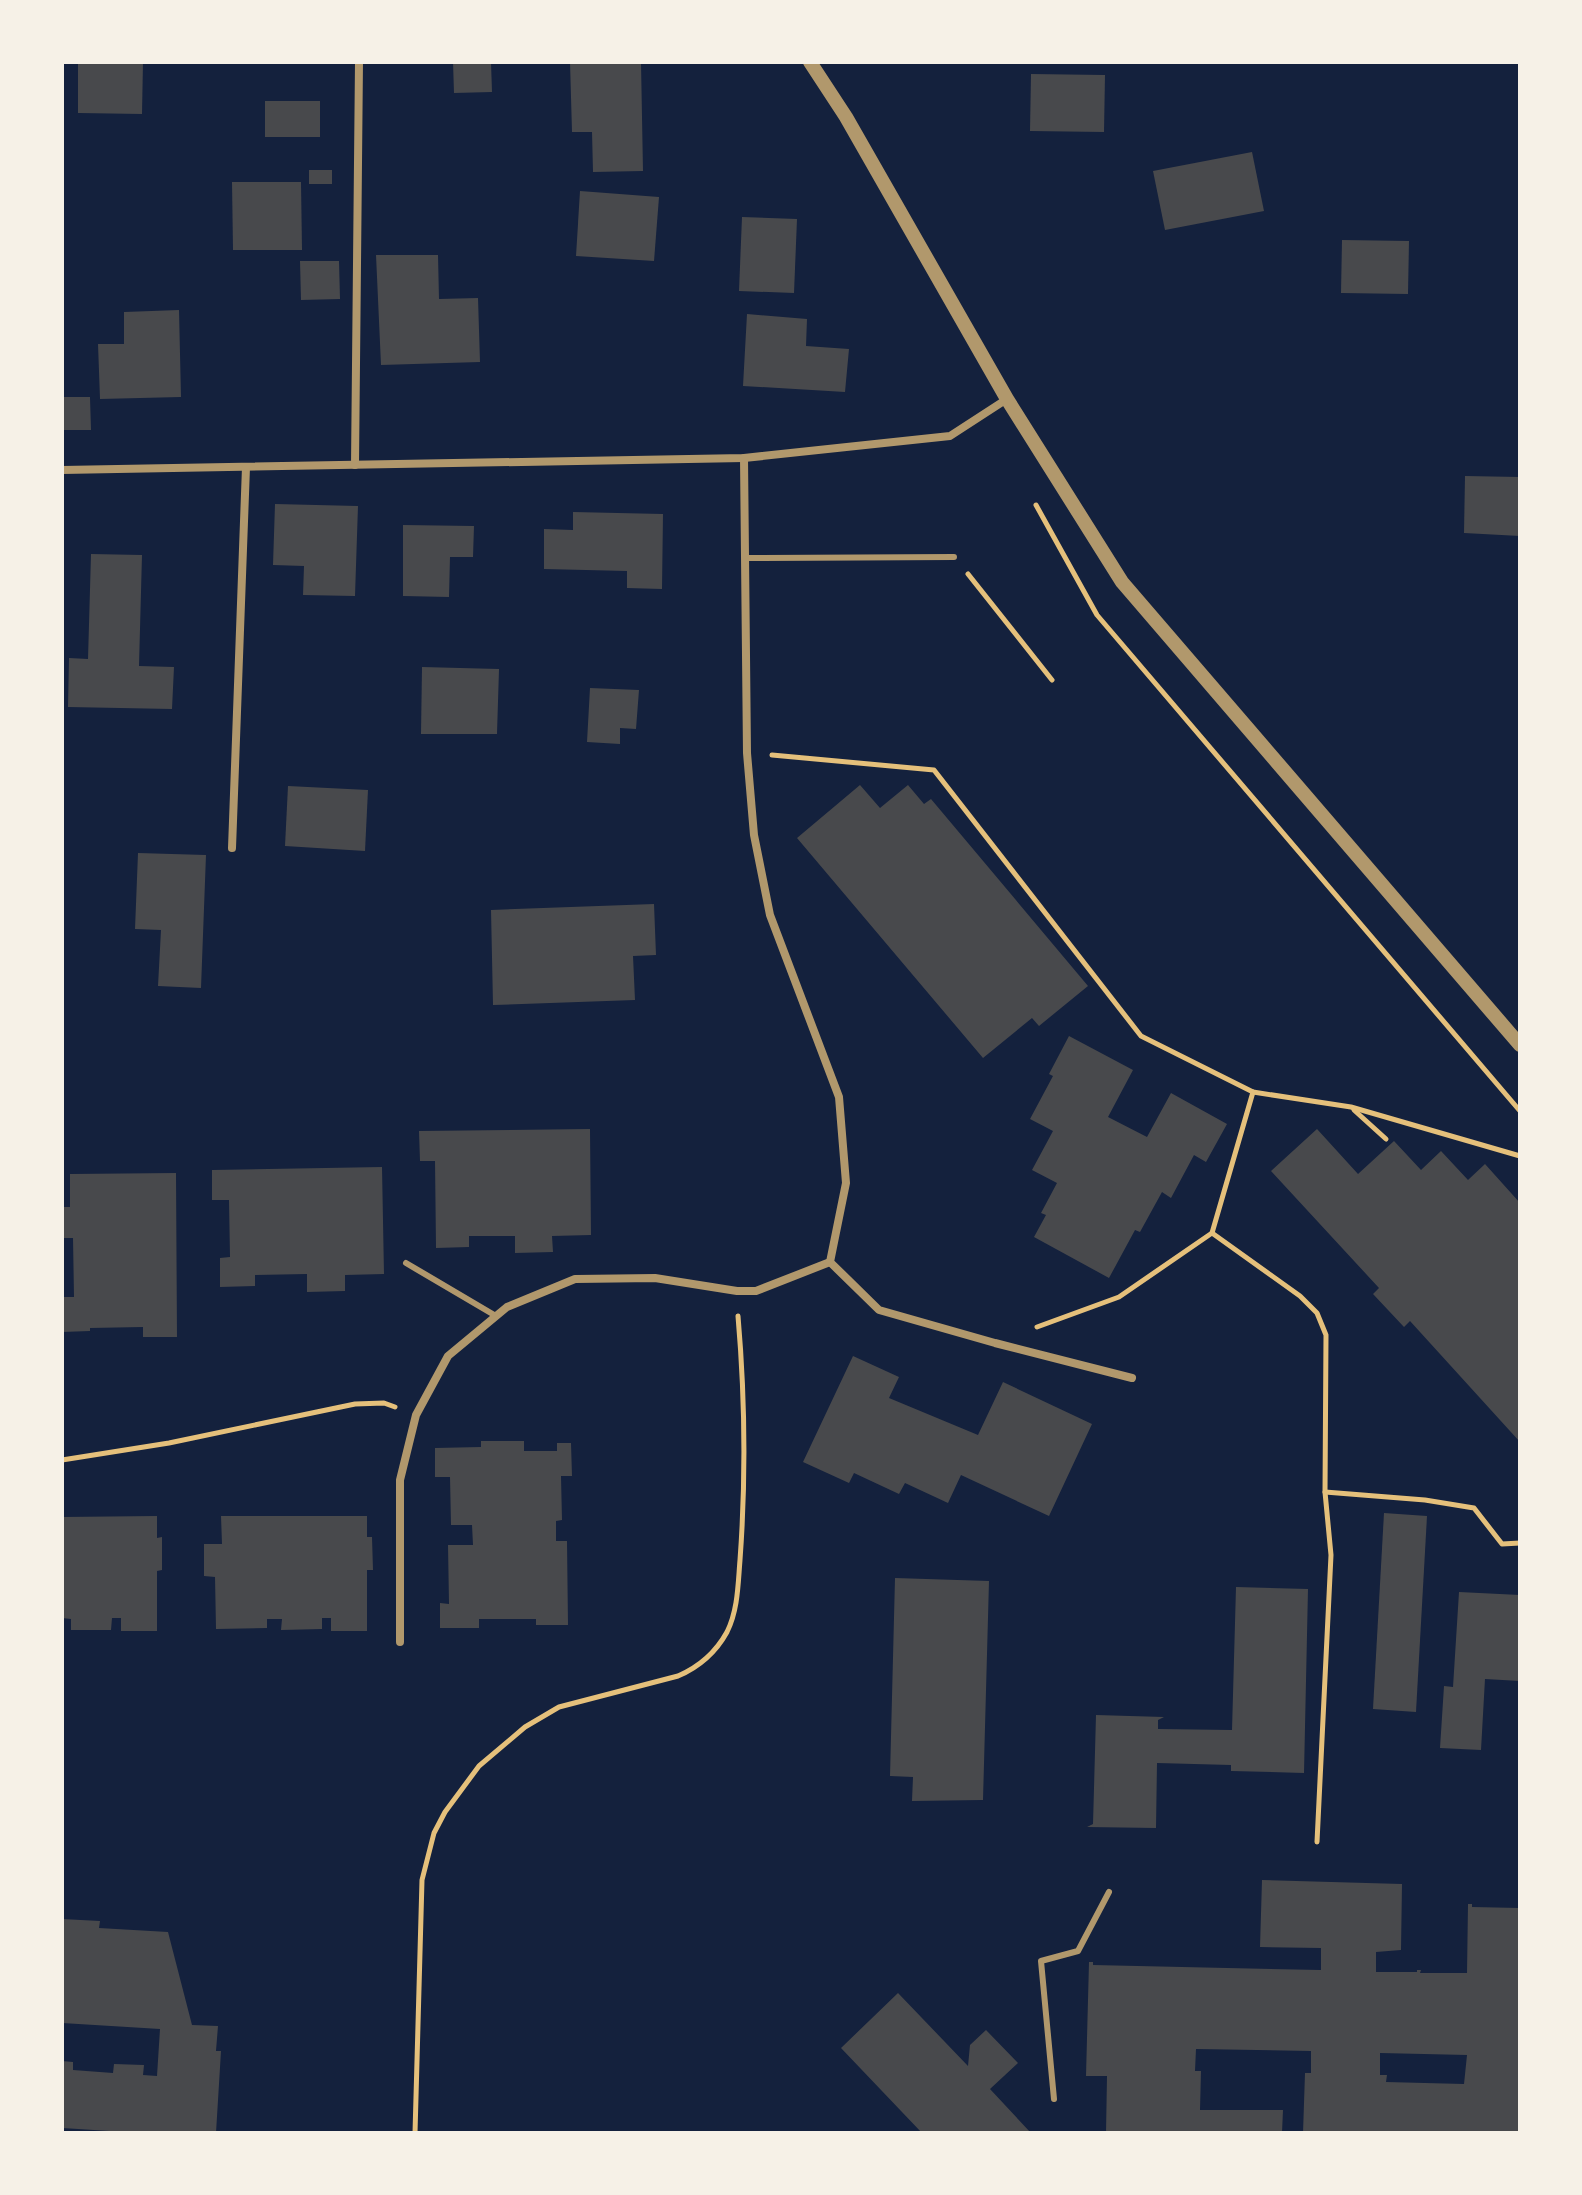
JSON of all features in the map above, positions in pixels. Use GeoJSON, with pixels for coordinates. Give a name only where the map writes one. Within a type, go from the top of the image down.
{"type":"FeatureCollection","features":[{"type":"Feature","properties":{"kind":"street"},"geometry":{"type":"LineString","coordinates":[[355,465],[359,62]]}},
{"type":"Feature","properties":{"kind":"street"},"geometry":{"type":"LineString","coordinates":[[814,63],[1007,399],[1122,582],[1520,1045]]}},
{"type":"Feature","properties":{"kind":"street"},"geometry":{"type":"LineString","coordinates":[[62,470],[744,458],[950,436],[1007,399]]}},
{"type":"Feature","properties":{"kind":"street"},"geometry":{"type":"LineString","coordinates":[[744,458],[747,753],[754,835],[770,915],[839,1097],[846,1183],[830,1262]]}},
{"type":"Feature","properties":{"kind":"street"},"geometry":{"type":"LineString","coordinates":[[232,848],[246,467]]}},
{"type":"Feature","properties":{"kind":"street"},"geometry":{"type":"LineString","coordinates":[[400,1642],[400,1480],[416,1415],[448,1356],[507,1307],[575,1279],[655,1278],[737,1291],[756,1291],[830,1262]]}},
{"type":"Feature","properties":{"kind":"street"},"geometry":{"type":"LineString","coordinates":[[830,1262],[879,1310],[1132,1378]]}},
{"type":"Feature","properties":{"kind":"lane"},"geometry":{"type":"LineString","coordinates":[[745,558],[954,557]]}},
{"type":"Feature","properties":{"kind":"lane"},"geometry":{"type":"LineString","coordinates":[[406,1263],[496,1316]]}},
{"type":"Feature","properties":{"kind":"lane"},"geometry":{"type":"LineString","coordinates":[[1054,2099],[1041,1961],[1078,1951],[1109,1892]]}},
{"type":"Feature","properties":{"kind":"path"},"geometry":{"type":"LineString","coordinates":[[954,557],[1052,680]]}},
{"type":"Feature","properties":{"kind":"path"},"geometry":{"type":"LineString","coordinates":[[747,753],[934,770],[1141,1036],[1253,1092],[1351,1107],[1520,1156]]}},
{"type":"Feature","properties":{"kind":"path"},"geometry":{"type":"LineString","coordinates":[[995,1343],[1119,1297],[1212,1233],[1253,1092]]}},
{"type":"Feature","properties":{"kind":"path"},"geometry":{"type":"LineString","coordinates":[[1351,1107],[1386,1139]]}},
{"type":"Feature","properties":{"kind":"path"},"geometry":{"type":"LineString","coordinates":[[1212,1233],[1300,1296],[1317,1313],[1326,1335],[1325,1492],[1331,1555],[1317,1842]]}},
{"type":"Feature","properties":{"kind":"path"},"geometry":{"type":"LineString","coordinates":[[415,2133],[422,1880],[434,1833],[445,1812],[479,1766],[525,1727],[559,1707],[678,1676],[696,1668],[727,1632],[737,1598],[745,1440],[737,1291]]}},
{"type":"Feature","properties":{"kind":"path"},"geometry":{"type":"LineString","coordinates":[[62,1460],[169,1443],[355,1404],[384,1403],[416,1415]]}},
{"type":"Feature","properties":{"kind":"path"},"geometry":{"type":"LineString","coordinates":[[1325,1492],[1425,1500],[1474,1508],[1502,1544],[1520,1543]]}},
{"type":"Feature","properties":{"kind":"building"},"geometry":{"type":"Polygon","coordinates":[[[78,62],[143,62],[142,114],[78,113],[78,62]]]}},
{"type":"Feature","properties":{"kind":"building"},"geometry":{"type":"Polygon","coordinates":[[[453,62],[491,62],[492,92],[454,93],[453,62]]]}},
{"type":"Feature","properties":{"kind":"building"},"geometry":{"type":"Polygon","coordinates":[[[570,62],[641,62],[643,171],[593,172],[592,132],[572,132],[570,62]]]}},
{"type":"Feature","properties":{"kind":"building"},"geometry":{"type":"Polygon","coordinates":[[[1031,74],[1105,75],[1104,132],[1030,131],[1031,74]]]}},
{"type":"Feature","properties":{"kind":"building"},"geometry":{"type":"Polygon","coordinates":[[[265,101],[320,101],[320,137],[265,137],[265,101]]]}},
{"type":"Feature","properties":{"kind":"building"},"geometry":{"type":"Polygon","coordinates":[[[1252,152],[1264,211],[1165,230],[1153,171],[1252,152]]]}},
{"type":"Feature","properties":{"kind":"building"},"geometry":{"type":"Polygon","coordinates":[[[309,170],[332,170],[332,184],[309,184],[309,170]]]}},
{"type":"Feature","properties":{"kind":"building"},"geometry":{"type":"Polygon","coordinates":[[[232,182],[301,182],[302,250],[233,250],[232,182]]]}},
{"type":"Feature","properties":{"kind":"building"},"geometry":{"type":"Polygon","coordinates":[[[580,191],[659,197],[654,261],[576,256],[580,191]]]}},
{"type":"Feature","properties":{"kind":"building"},"geometry":{"type":"Polygon","coordinates":[[[742,217],[797,219],[794,293],[739,291],[742,217]]]}},
{"type":"Feature","properties":{"kind":"building"},"geometry":{"type":"Polygon","coordinates":[[[1342,240],[1409,241],[1408,294],[1341,293],[1342,240]]]}},
{"type":"Feature","properties":{"kind":"building"},"geometry":{"type":"Polygon","coordinates":[[[376,255],[438,255],[439,299],[478,298],[480,362],[381,365],[376,255]]]}},
{"type":"Feature","properties":{"kind":"building"},"geometry":{"type":"Polygon","coordinates":[[[300,261],[339,261],[340,299],[301,300],[300,261]]]}},
{"type":"Feature","properties":{"kind":"building"},"geometry":{"type":"Polygon","coordinates":[[[179,310],[181,397],[100,399],[98,344],[124,344],[124,312],[179,310]]]}},
{"type":"Feature","properties":{"kind":"building"},"geometry":{"type":"Polygon","coordinates":[[[747,314],[807,319],[806,346],[849,349],[845,392],[743,386],[747,314]]]}},
{"type":"Feature","properties":{"kind":"building"},"geometry":{"type":"Polygon","coordinates":[[[62,397],[90,397],[91,430],[62,430],[62,397]]]}},
{"type":"Feature","properties":{"kind":"building"},"geometry":{"type":"Polygon","coordinates":[[[1465,476],[1520,477],[1520,536],[1464,533],[1465,476]]]}},
{"type":"Feature","properties":{"kind":"building"},"geometry":{"type":"Polygon","coordinates":[[[275,504],[358,506],[355,596],[303,595],[304,566],[273,565],[275,504]]]}},
{"type":"Feature","properties":{"kind":"building"},"geometry":{"type":"Polygon","coordinates":[[[573,512],[663,514],[662,589],[627,588],[627,571],[544,569],[544,529],[573,530],[573,512]]]}},
{"type":"Feature","properties":{"kind":"building"},"geometry":{"type":"Polygon","coordinates":[[[403,525],[474,526],[473,557],[450,557],[449,597],[403,596],[403,525]]]}},
{"type":"Feature","properties":{"kind":"building"},"geometry":{"type":"Polygon","coordinates":[[[91,554],[142,555],[139,666],[174,667],[172,709],[68,707],[69,658],[88,659],[91,554]]]}},
{"type":"Feature","properties":{"kind":"building"},"geometry":{"type":"Polygon","coordinates":[[[422,667],[499,669],[497,734],[421,734],[422,667]]]}},
{"type":"Feature","properties":{"kind":"building"},"geometry":{"type":"Polygon","coordinates":[[[590,688],[639,690],[636,729],[620,728],[620,744],[587,742],[590,688]]]}},
{"type":"Feature","properties":{"kind":"building"},"geometry":{"type":"Polygon","coordinates":[[[860,785],[880,808],[908,785],[924,804],[931,799],[1088,986],[1039,1026],[1032,1018],[983,1058],[797,838],[860,785]]]}},
{"type":"Feature","properties":{"kind":"building"},"geometry":{"type":"Polygon","coordinates":[[[288,786],[368,790],[365,851],[285,846],[288,786]]]}},
{"type":"Feature","properties":{"kind":"building"},"geometry":{"type":"Polygon","coordinates":[[[138,853],[206,855],[201,988],[158,986],[161,930],[135,929],[138,853]]]}},
{"type":"Feature","properties":{"kind":"building"},"geometry":{"type":"Polygon","coordinates":[[[654,904],[656,955],[633,956],[635,1000],[493,1005],[491,910],[654,904]]]}},
{"type":"Feature","properties":{"kind":"building"},"geometry":{"type":"Polygon","coordinates":[[[1069,1036],[1133,1070],[1108,1117],[1147,1137],[1171,1093],[1227,1124],[1206,1162],[1194,1155],[1171,1198],[1162,1192],[1140,1232],[1135,1230],[1109,1278],[1034,1237],[1046,1215],[1041,1213],[1057,1183],[1032,1170],[1053,1131],[1030,1119],[1053,1076],[1049,1074],[1069,1036]]]}},
{"type":"Feature","properties":{"kind":"building"},"geometry":{"type":"Polygon","coordinates":[[[590,1129],[591,1235],[552,1236],[553,1252],[515,1253],[515,1236],[469,1236],[469,1247],[436,1248],[435,1161],[420,1161],[419,1131],[590,1129]]]}},
{"type":"Feature","properties":{"kind":"building"},"geometry":{"type":"Polygon","coordinates":[[[1317,1129],[1358,1174],[1394,1141],[1421,1170],[1441,1151],[1468,1180],[1485,1164],[1520,1203],[1520,1442],[1410,1321],[1404,1327],[1373,1294],[1379,1288],[1271,1171],[1317,1129]]]}},
{"type":"Feature","properties":{"kind":"building"},"geometry":{"type":"Polygon","coordinates":[[[382,1167],[384,1274],[345,1275],[345,1291],[307,1292],[307,1274],[255,1275],[255,1286],[220,1287],[220,1258],[230,1257],[229,1200],[212,1200],[212,1170],[382,1167]]]}},
{"type":"Feature","properties":{"kind":"building"},"geometry":{"type":"Polygon","coordinates":[[[176,1173],[177,1337],[143,1337],[143,1327],[62,1332],[62,1297],[74,1297],[73,1238],[62,1238],[62,1207],[70,1207],[70,1174],[176,1173]]]}},
{"type":"Feature","properties":{"kind":"building"},"geometry":{"type":"Polygon","coordinates":[[[853,1356],[899,1377],[889,1398],[978,1435],[1003,1382],[1092,1424],[1049,1516],[961,1475],[948,1503],[905,1483],[899,1494],[854,1473],[849,1483],[803,1462],[853,1356]]]}},
{"type":"Feature","properties":{"kind":"building"},"geometry":{"type":"Polygon","coordinates":[[[481,1441],[524,1441],[524,1451],[557,1451],[557,1443],[571,1443],[572,1476],[561,1476],[562,1520],[556,1521],[556,1541],[567,1541],[568,1625],[536,1625],[536,1619],[479,1619],[479,1628],[440,1628],[440,1603],[449,1604],[448,1545],[473,1545],[472,1525],[451,1525],[450,1477],[435,1477],[435,1448],[481,1447],[481,1441]]]}},
{"type":"Feature","properties":{"kind":"building"},"geometry":{"type":"Polygon","coordinates":[[[1384,1513],[1427,1516],[1416,1712],[1373,1709],[1384,1513]]]}},
{"type":"Feature","properties":{"kind":"building"},"geometry":{"type":"Polygon","coordinates":[[[157,1516],[157,1538],[162,1537],[162,1570],[157,1571],[157,1631],[121,1631],[121,1618],[112,1618],[111,1630],[71,1630],[71,1619],[62,1618],[62,1517],[157,1516]]]}},
{"type":"Feature","properties":{"kind":"building"},"geometry":{"type":"Polygon","coordinates":[[[221,1516],[367,1516],[367,1537],[372,1537],[373,1570],[367,1570],[367,1631],[331,1631],[331,1618],[322,1618],[322,1629],[281,1630],[282,1619],[267,1619],[267,1628],[216,1629],[215,1577],[204,1576],[204,1544],[222,1544],[221,1516]]]}},
{"type":"Feature","properties":{"kind":"building"},"geometry":{"type":"Polygon","coordinates":[[[895,1578],[989,1581],[983,1800],[912,1801],[913,1777],[890,1776],[895,1578]]]}},
{"type":"Feature","properties":{"kind":"building"},"geometry":{"type":"Polygon","coordinates":[[[1236,1587],[1308,1589],[1304,1773],[1231,1771],[1231,1765],[1157,1763],[1156,1828],[1087,1827],[1093,1824],[1096,1715],[1164,1717],[1158,1720],[1158,1729],[1232,1730],[1236,1587]]]}},
{"type":"Feature","properties":{"kind":"building"},"geometry":{"type":"Polygon","coordinates":[[[1459,1592],[1520,1595],[1520,1681],[1485,1679],[1481,1750],[1440,1748],[1444,1686],[1453,1687],[1459,1592]]]}},
{"type":"Feature","properties":{"kind":"building"},"geometry":{"type":"Polygon","coordinates":[[[1262,1880],[1402,1884],[1401,1950],[1376,1952],[1376,1972],[1421,1970],[1420,1973],[1467,1973],[1468,1904],[1472,1907],[1520,1908],[1520,2133],[1303,2133],[1305,2073],[1311,2073],[1311,2051],[1196,2049],[1195,2071],[1201,2071],[1200,2110],[1283,2110],[1282,2133],[1106,2133],[1107,2076],[1086,2076],[1089,1962],[1093,1965],[1321,1970],[1321,1948],[1260,1947],[1262,1880]],[[1380,2053],[1380,2075],[1387,2075],[1386,2082],[1464,2084],[1467,2055],[1380,2053]]]}},
{"type":"Feature","properties":{"kind":"building"},"geometry":{"type":"Polygon","coordinates":[[[62,1919],[100,1921],[99,1928],[168,1932],[192,2025],[218,2026],[216,2051],[221,2051],[216,2133],[141,2133],[62,2128],[62,2061],[73,2062],[73,2070],[113,2073],[114,2064],[144,2065],[143,2075],[157,2076],[160,2029],[62,2023],[62,1919]]]}},
{"type":"Feature","properties":{"kind":"building"},"geometry":{"type":"Polygon","coordinates":[[[898,1993],[968,2066],[970,2045],[986,2030],[1018,2063],[990,2089],[1031,2133],[922,2133],[841,2048],[898,1993]]]}}]}
